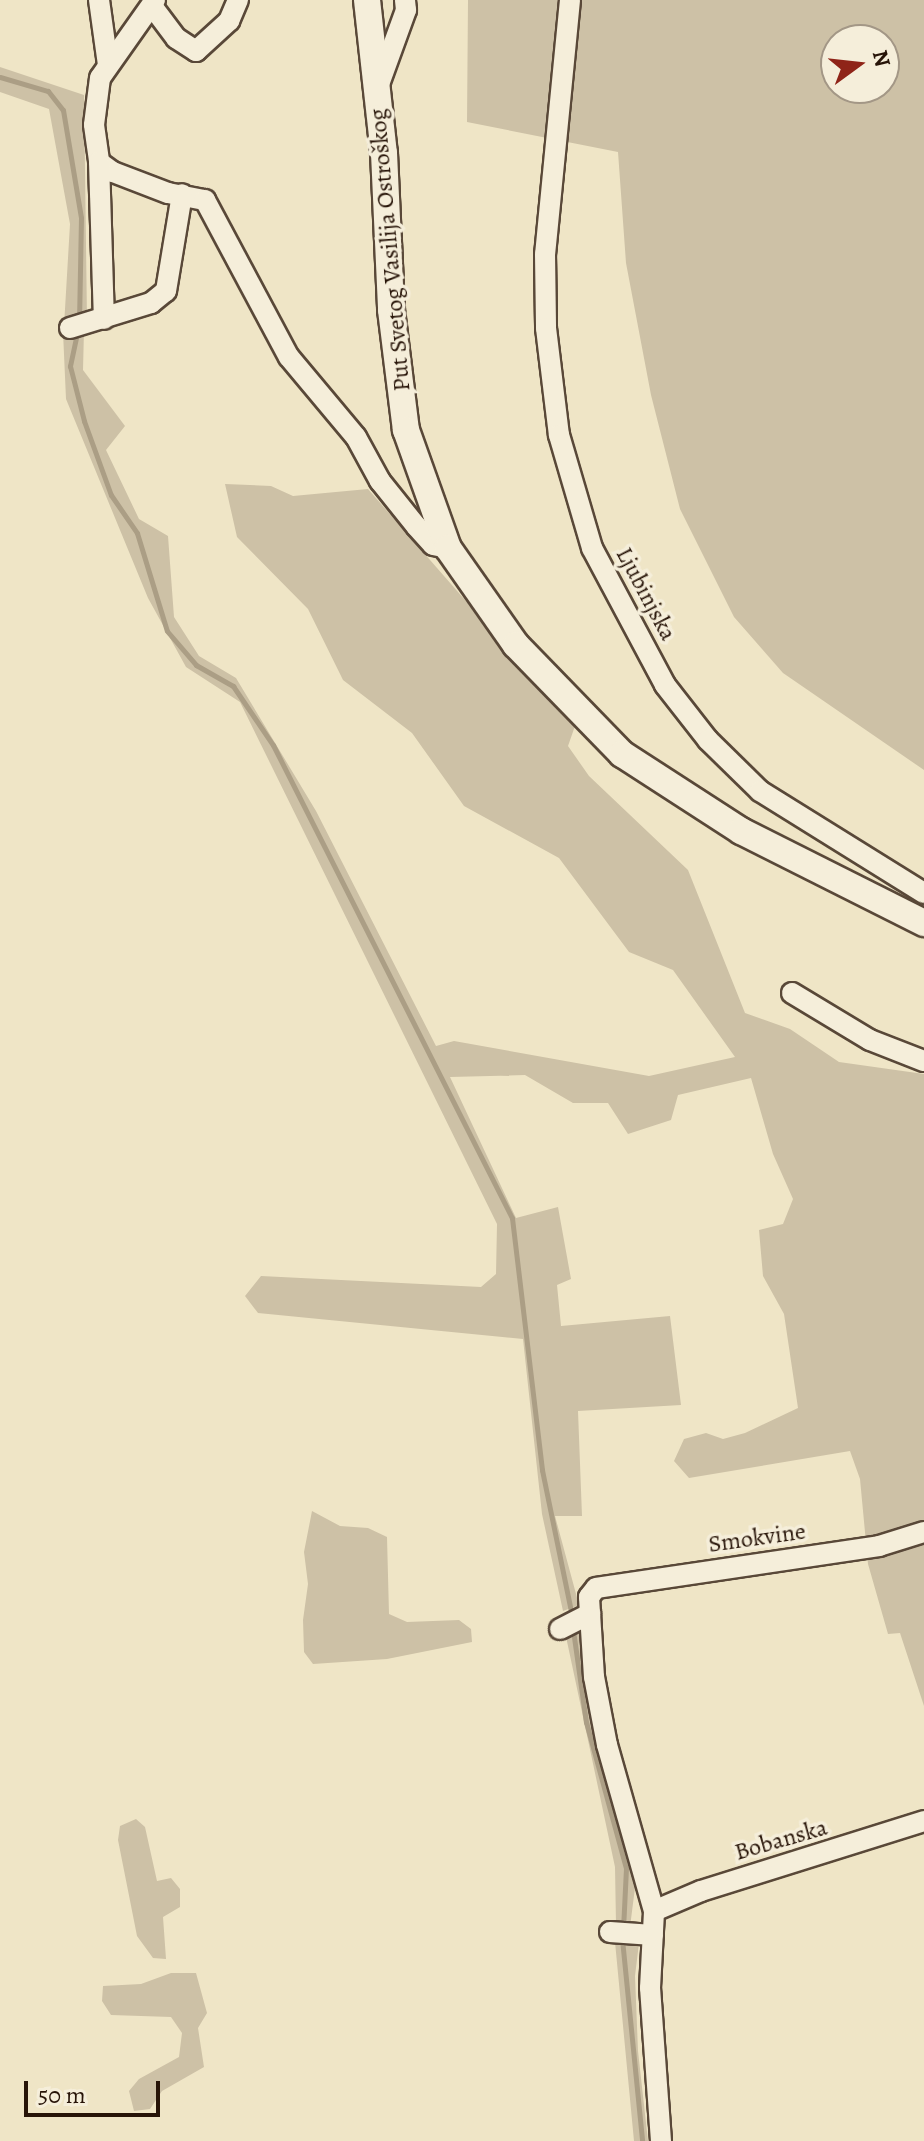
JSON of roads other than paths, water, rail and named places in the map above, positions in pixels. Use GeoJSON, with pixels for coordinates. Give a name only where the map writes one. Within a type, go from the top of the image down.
{"type":"FeatureCollection","features":[{"type":"Feature","properties":{"kind":"street"},"geometry":{"type":"LineString","coordinates":[[99,0],[108,65]]}},
{"type":"Feature","properties":{"kind":"street"},"geometry":{"type":"LineString","coordinates":[[104,319],[99,162],[94,115],[100,78],[154,3],[176,38],[196,51],[229,21],[238,0]]}},
{"type":"Feature","properties":{"kind":"street","name":"Put Svetog Vasilija Ostroškog"},"geometry":{"type":"LineString","coordinates":[[367,0],[377,91],[391,310],[406,430],[448,548],[516,645],[622,754],[741,831],[924,923]]}},
{"type":"Feature","properties":{"kind":"street"},"geometry":{"type":"LineString","coordinates":[[377,91],[406,10],[405,0]]}},
{"type":"Feature","properties":{"kind":"street","name":"Ljubinjska"},"geometry":{"type":"LineString","coordinates":[[570,0],[550,195],[546,328],[559,435],[592,548],[658,672],[708,740],[760,791],[924,893]]}},
{"type":"Feature","properties":{"kind":"street"},"geometry":{"type":"LineString","coordinates":[[99,162],[113,172],[205,200],[289,357],[356,437],[380,481],[416,526],[433,545],[448,548]]}},
{"type":"Feature","properties":{"kind":"street"},"geometry":{"type":"LineString","coordinates":[[70,328],[151,303],[166,291],[182,194]]}},
{"type":"Feature","properties":{"kind":"street"},"geometry":{"type":"LineString","coordinates":[[792,993],[870,1040],[924,1061]]}},
{"type":"Feature","properties":{"kind":"street","name":"Smokvine"},"geometry":{"type":"LineString","coordinates":[[586,1616],[589,1597],[596,1588],[879,1546],[924,1532]]}},
{"type":"Feature","properties":{"kind":"street"},"geometry":{"type":"LineString","coordinates":[[560,1629],[586,1616],[607,1745],[654,1911],[650,1988],[661,2141]]}},
{"type":"Feature","properties":{"kind":"street","name":"Bobanska"},"geometry":{"type":"LineString","coordinates":[[654,1911],[701,1891],[924,1821]]}},
{"type":"Feature","properties":{"kind":"street"},"geometry":{"type":"LineString","coordinates":[[610,1932],[653,1935]]}},
{"type":"Feature","properties":{"kind":"waterway"},"geometry":{"type":"LineString","coordinates":[[0,77],[48,91],[63,110],[81,218],[79,319]]}},
{"type":"Feature","properties":{"kind":"waterway"},"geometry":{"type":"LineString","coordinates":[[77,333],[70,366],[84,421],[111,495],[137,533],[167,631],[196,665],[233,686],[273,745],[512,1218],[542,1470],[572,1616]]}},
{"type":"Feature","properties":{"kind":"waterway"},"geometry":{"type":"LineString","coordinates":[[573,1630],[586,1722],[626,1868],[623,1929]]}},
{"type":"Feature","properties":{"kind":"waterway"},"geometry":{"type":"LineString","coordinates":[[622,1939],[642,2141]]}}]}
